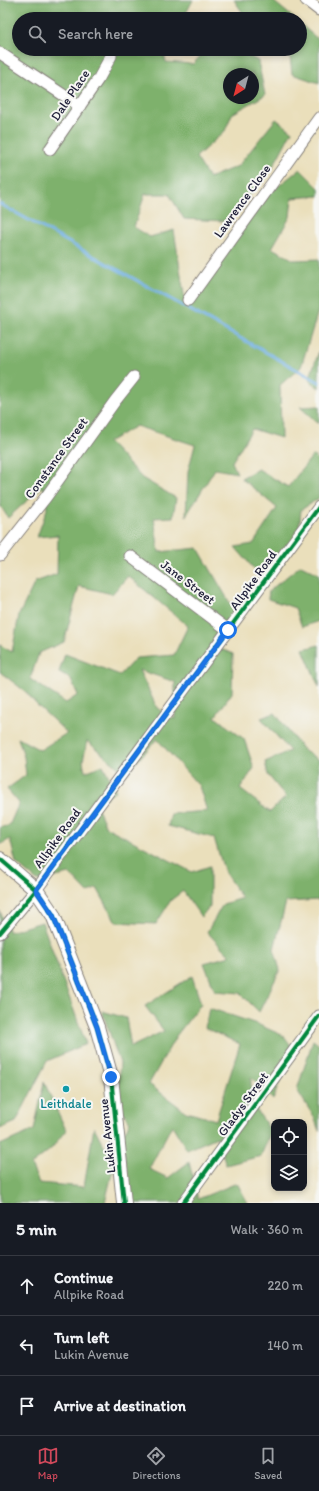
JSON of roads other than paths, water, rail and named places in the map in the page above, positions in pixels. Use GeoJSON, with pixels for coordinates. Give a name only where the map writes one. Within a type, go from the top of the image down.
{"type":"FeatureCollection","features":[{"type":"Feature","properties":{"kind":"street"},"geometry":{"type":"LineString","coordinates":[[306,0],[319,10]]}},
{"type":"Feature","properties":{"kind":"street"},"geometry":{"type":"LineString","coordinates":[[0,53],[80,106]]}},
{"type":"Feature","properties":{"kind":"street","name":"Dale Place"},"geometry":{"type":"LineString","coordinates":[[50,149],[80,106],[111,56]]}},
{"type":"Feature","properties":{"kind":"street","name":"Lawrence Close"},"geometry":{"type":"LineString","coordinates":[[188,300],[319,118]]}},
{"type":"Feature","properties":{"kind":"street","name":"Constance Street"},"geometry":{"type":"LineString","coordinates":[[0,555],[46,497],[134,377]]}},
{"type":"Feature","properties":{"kind":"street","name":"Allpike Road"},"geometry":{"type":"LineString","coordinates":[[0,933],[36,890],[319,507]]}},
{"type":"Feature","properties":{"kind":"street","name":"Jane Street"},"geometry":{"type":"LineString","coordinates":[[130,556],[228,630]]}},
{"type":"Feature","properties":{"kind":"street","name":"Lukin Avenue"},"geometry":{"type":"LineString","coordinates":[[0,859],[36,890],[53,915],[97,1027],[109,1070],[124,1203]]}},
{"type":"Feature","properties":{"kind":"street","name":"Gladys Street"},"geometry":{"type":"LineString","coordinates":[[183,1203],[319,1016]]}},
{"type":"Feature","properties":{"kind":"waterway"},"geometry":{"type":"LineString","coordinates":[[0,204],[319,382]]}},
{"type":"Feature","properties":{"kind":"place","name":"Leithdale"},"geometry":{"type":"Point","coordinates":[66,1089]}}]}
